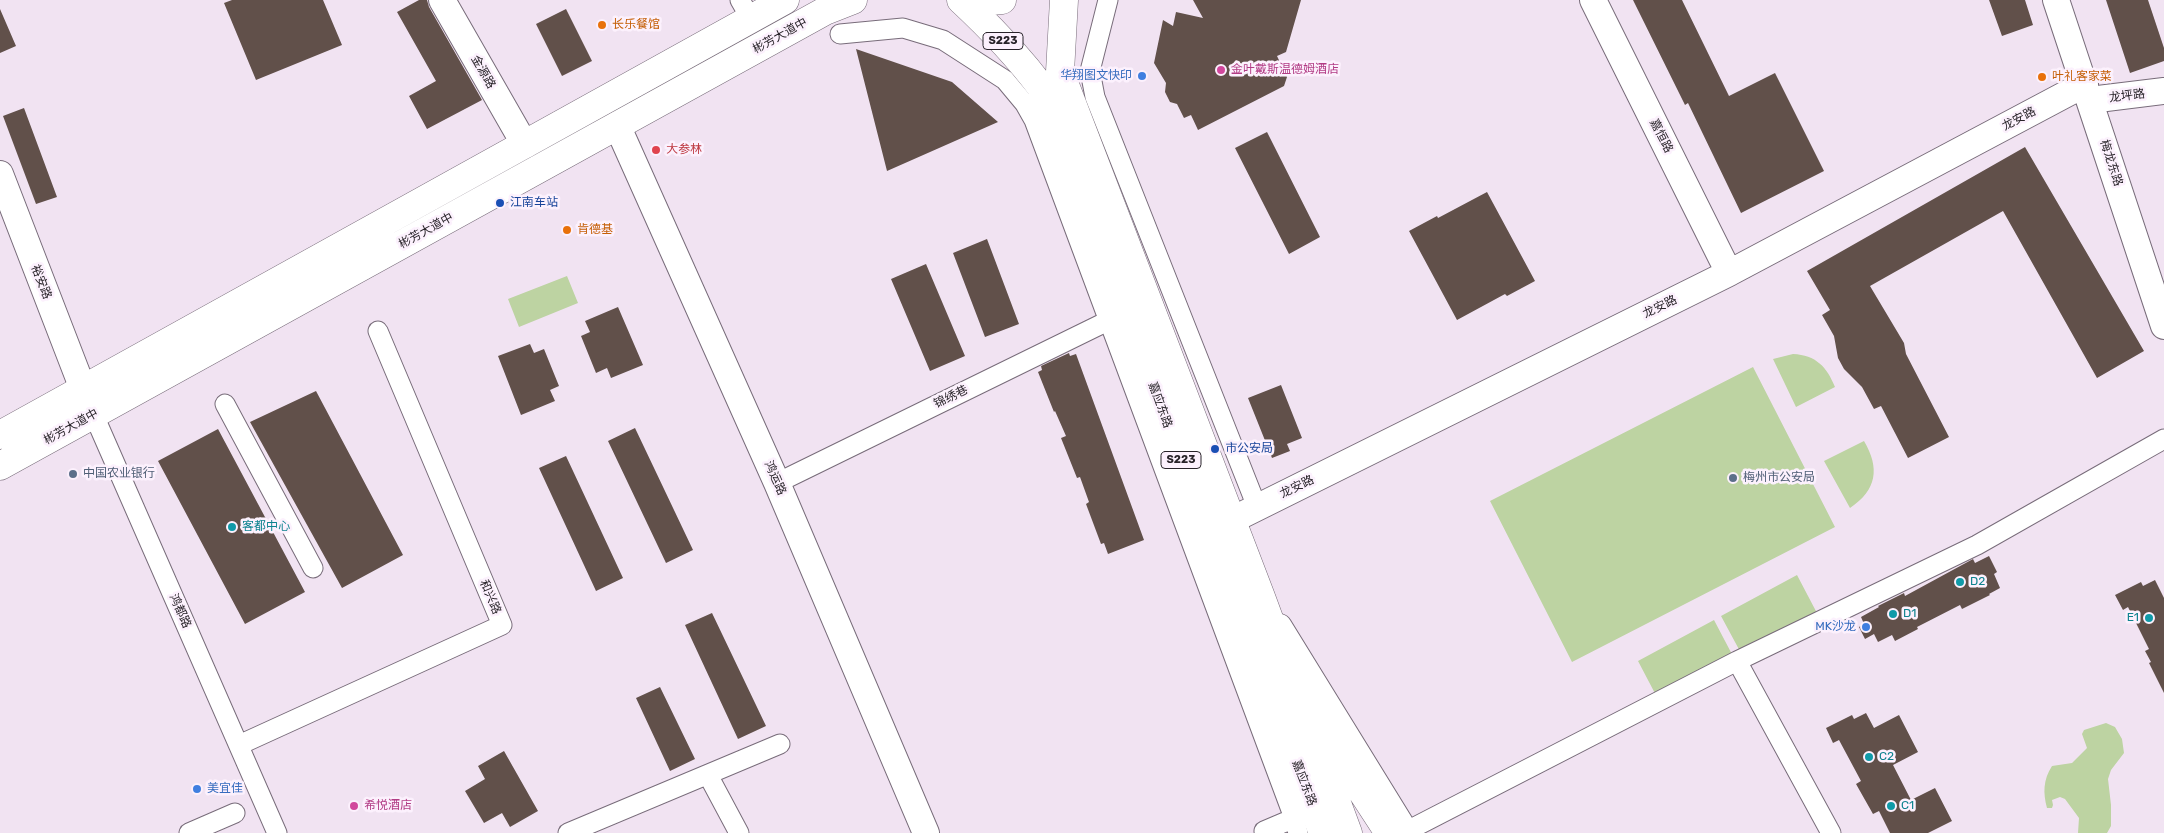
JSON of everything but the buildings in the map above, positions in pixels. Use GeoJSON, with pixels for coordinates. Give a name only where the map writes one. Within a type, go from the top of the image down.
{"type":"FeatureCollection","features":[{"type":"Feature","properties":{"kind":"main road"},"geometry":{"type":"LineString","coordinates":[[0,435],[524,144],[745,10],[785,0]]}},
{"type":"Feature","properties":{"kind":"main road","name":"彬芳大道中"},"geometry":{"type":"LineString","coordinates":[[0,466],[825,11],[853,0]]}},
{"type":"Feature","properties":{"kind":"main road","name":"嘉应东路"},"geometry":{"type":"LineString","coordinates":[[961,0],[1008,45],[1041,87],[1117,316],[1307,823]]}},
{"type":"Feature","properties":{"kind":"main road"},"geometry":{"type":"LineString","coordinates":[[966,0],[979,2],[1002,0]]}},
{"type":"Feature","properties":{"kind":"main road","name":"嘉应东路"},"geometry":{"type":"LineString","coordinates":[[1064,0],[1060,72],[1230,521],[1261,597],[1348,833]]}},
{"type":"Feature","properties":{"kind":"main road"},"geometry":{"type":"LineString","coordinates":[[1295,690],[1400,833]]}},
{"type":"Feature","properties":{"kind":"street","name":"金源路"},"geometry":{"type":"LineString","coordinates":[[442,0],[524,144]]}},
{"type":"Feature","properties":{"kind":"street"},"geometry":{"type":"LineString","coordinates":[[1108,0],[1090,71],[1095,97],[1257,507]]}},
{"type":"Feature","properties":{"kind":"street","name":"嘉恒路"},"geometry":{"type":"LineString","coordinates":[[1593,0],[1728,272]]}},
{"type":"Feature","properties":{"kind":"street","name":"梅龙东路"},"geometry":{"type":"LineString","coordinates":[[2056,0],[2164,326]]}},
{"type":"Feature","properties":{"kind":"street"},"geometry":{"type":"LineString","coordinates":[[840,34],[902,28],[943,40],[1005,80],[1025,104],[1034,120],[1117,316]]}},
{"type":"Feature","properties":{"kind":"street","name":"龙坪路"},"geometry":{"type":"LineString","coordinates":[[2088,92],[2164,91]]}},
{"type":"Feature","properties":{"kind":"street","name":"龙安路"},"geometry":{"type":"LineString","coordinates":[[1230,521],[2088,92]]}},
{"type":"Feature","properties":{"kind":"street","name":"鸿运路"},"geometry":{"type":"LineString","coordinates":[[618,125],[777,483],[926,833]]}},
{"type":"Feature","properties":{"kind":"street","name":"裕安路"},"geometry":{"type":"LineString","coordinates":[[0,174],[83,389]]}},
{"type":"Feature","properties":{"kind":"street","name":"锦绣巷"},"geometry":{"type":"LineString","coordinates":[[777,483],[1117,316]]}},
{"type":"Feature","properties":{"kind":"street","name":"和兴路"},"geometry":{"type":"LineString","coordinates":[[239,745],[502,625],[378,331]]}},
{"type":"Feature","properties":{"kind":"street","name":"鸿都路"},"geometry":{"type":"LineString","coordinates":[[83,389],[277,833]]}},
{"type":"Feature","properties":{"kind":"street"},"geometry":{"type":"LineString","coordinates":[[225,404],[313,568]]}},
{"type":"Feature","properties":{"kind":"street"},"geometry":{"type":"LineString","coordinates":[[1261,597],[1400,833],[1737,661],[1977,545],[2164,439]]}},
{"type":"Feature","properties":{"kind":"street"},"geometry":{"type":"LineString","coordinates":[[1737,661],[1831,833]]}},
{"type":"Feature","properties":{"kind":"street"},"geometry":{"type":"LineString","coordinates":[[568,833],[780,744]]}},
{"type":"Feature","properties":{"kind":"street"},"geometry":{"type":"LineString","coordinates":[[708,774],[739,833]]}},
{"type":"Feature","properties":{"kind":"street"},"geometry":{"type":"LineString","coordinates":[[188,833],[235,813]]}},
{"type":"Feature","properties":{"kind":"street"},"geometry":{"type":"LineString","coordinates":[[1264,831],[1307,823]]}},
{"type":"Feature","properties":{"kind":"green space"},"geometry":{"type":"Polygon","coordinates":[[[567,276],[578,303],[519,327],[508,299],[567,276]]]}},
{"type":"Feature","properties":{"kind":"green space"},"geometry":{"type":"Polygon","coordinates":[[[1793,354],[1808,357],[1820,363],[1835,387],[1796,407],[1773,359],[1793,354]]]}},
{"type":"Feature","properties":{"kind":"green space"},"geometry":{"type":"Polygon","coordinates":[[[1753,367],[1835,527],[1572,662],[1490,501],[1753,367]]]}},
{"type":"Feature","properties":{"kind":"green space"},"geometry":{"type":"Polygon","coordinates":[[[1864,441],[1872,460],[1873,478],[1866,494],[1850,508],[1824,461],[1864,441]]]}},
{"type":"Feature","properties":{"kind":"green space"},"geometry":{"type":"Polygon","coordinates":[[[1797,575],[1818,615],[1742,655],[1721,616],[1797,575]]]}},
{"type":"Feature","properties":{"kind":"green space"},"geometry":{"type":"Polygon","coordinates":[[[1714,620],[1735,660],[1659,701],[1638,661],[1714,620]]]}},
{"type":"Feature","properties":{"kind":"green space"},"geometry":{"type":"Polygon","coordinates":[[[2106,723],[2115,727],[2122,739],[2124,753],[2111,770],[2108,779],[2111,826],[2107,833],[2078,833],[2079,818],[2065,799],[2060,797],[2052,800],[2052,808],[2047,808],[2044,792],[2045,781],[2052,766],[2072,763],[2087,748],[2082,734],[2084,730],[2106,723]]]}},
{"type":"Feature","properties":{"kind":"place","name":"长乐餐馆"},"geometry":{"type":"Point","coordinates":[602,25]}},
{"type":"Feature","properties":{"kind":"place","name":"金叶戴斯温德姆酒店"},"geometry":{"type":"Point","coordinates":[1221,70]}},
{"type":"Feature","properties":{"kind":"place","name":"华翔图文快印"},"geometry":{"type":"Point","coordinates":[1142,76]}},
{"type":"Feature","properties":{"kind":"place","name":"叶礼客家菜"},"geometry":{"type":"Point","coordinates":[2042,77]}},
{"type":"Feature","properties":{"kind":"place","name":"大参林"},"geometry":{"type":"Point","coordinates":[656,150]}},
{"type":"Feature","properties":{"kind":"place","name":"江南车站"},"geometry":{"type":"Point","coordinates":[500,203]}},
{"type":"Feature","properties":{"kind":"place","name":"肯德基"},"geometry":{"type":"Point","coordinates":[567,230]}},
{"type":"Feature","properties":{"kind":"place","name":"市公安局"},"geometry":{"type":"Point","coordinates":[1215,449]}},
{"type":"Feature","properties":{"kind":"place","name":"中国农业银行"},"geometry":{"type":"Point","coordinates":[73,474]}},
{"type":"Feature","properties":{"kind":"place","name":"梅州市公安局"},"geometry":{"type":"Point","coordinates":[1733,478]}},
{"type":"Feature","properties":{"kind":"place","name":"客都中心"},"geometry":{"type":"Point","coordinates":[232,527]}},
{"type":"Feature","properties":{"kind":"place","name":"D2"},"geometry":{"type":"Point","coordinates":[1960,582]}},
{"type":"Feature","properties":{"kind":"place","name":"D1"},"geometry":{"type":"Point","coordinates":[1893,614]}},
{"type":"Feature","properties":{"kind":"place","name":"E1"},"geometry":{"type":"Point","coordinates":[2149,618]}},
{"type":"Feature","properties":{"kind":"place","name":"MK沙龙"},"geometry":{"type":"Point","coordinates":[1866,627]}},
{"type":"Feature","properties":{"kind":"place","name":"C2"},"geometry":{"type":"Point","coordinates":[1869,757]}},
{"type":"Feature","properties":{"kind":"place","name":"美宜佳"},"geometry":{"type":"Point","coordinates":[197,789]}},
{"type":"Feature","properties":{"kind":"place","name":"希悦酒店"},"geometry":{"type":"Point","coordinates":[354,806]}},
{"type":"Feature","properties":{"kind":"place","name":"C1"},"geometry":{"type":"Point","coordinates":[1891,806]}}]}
